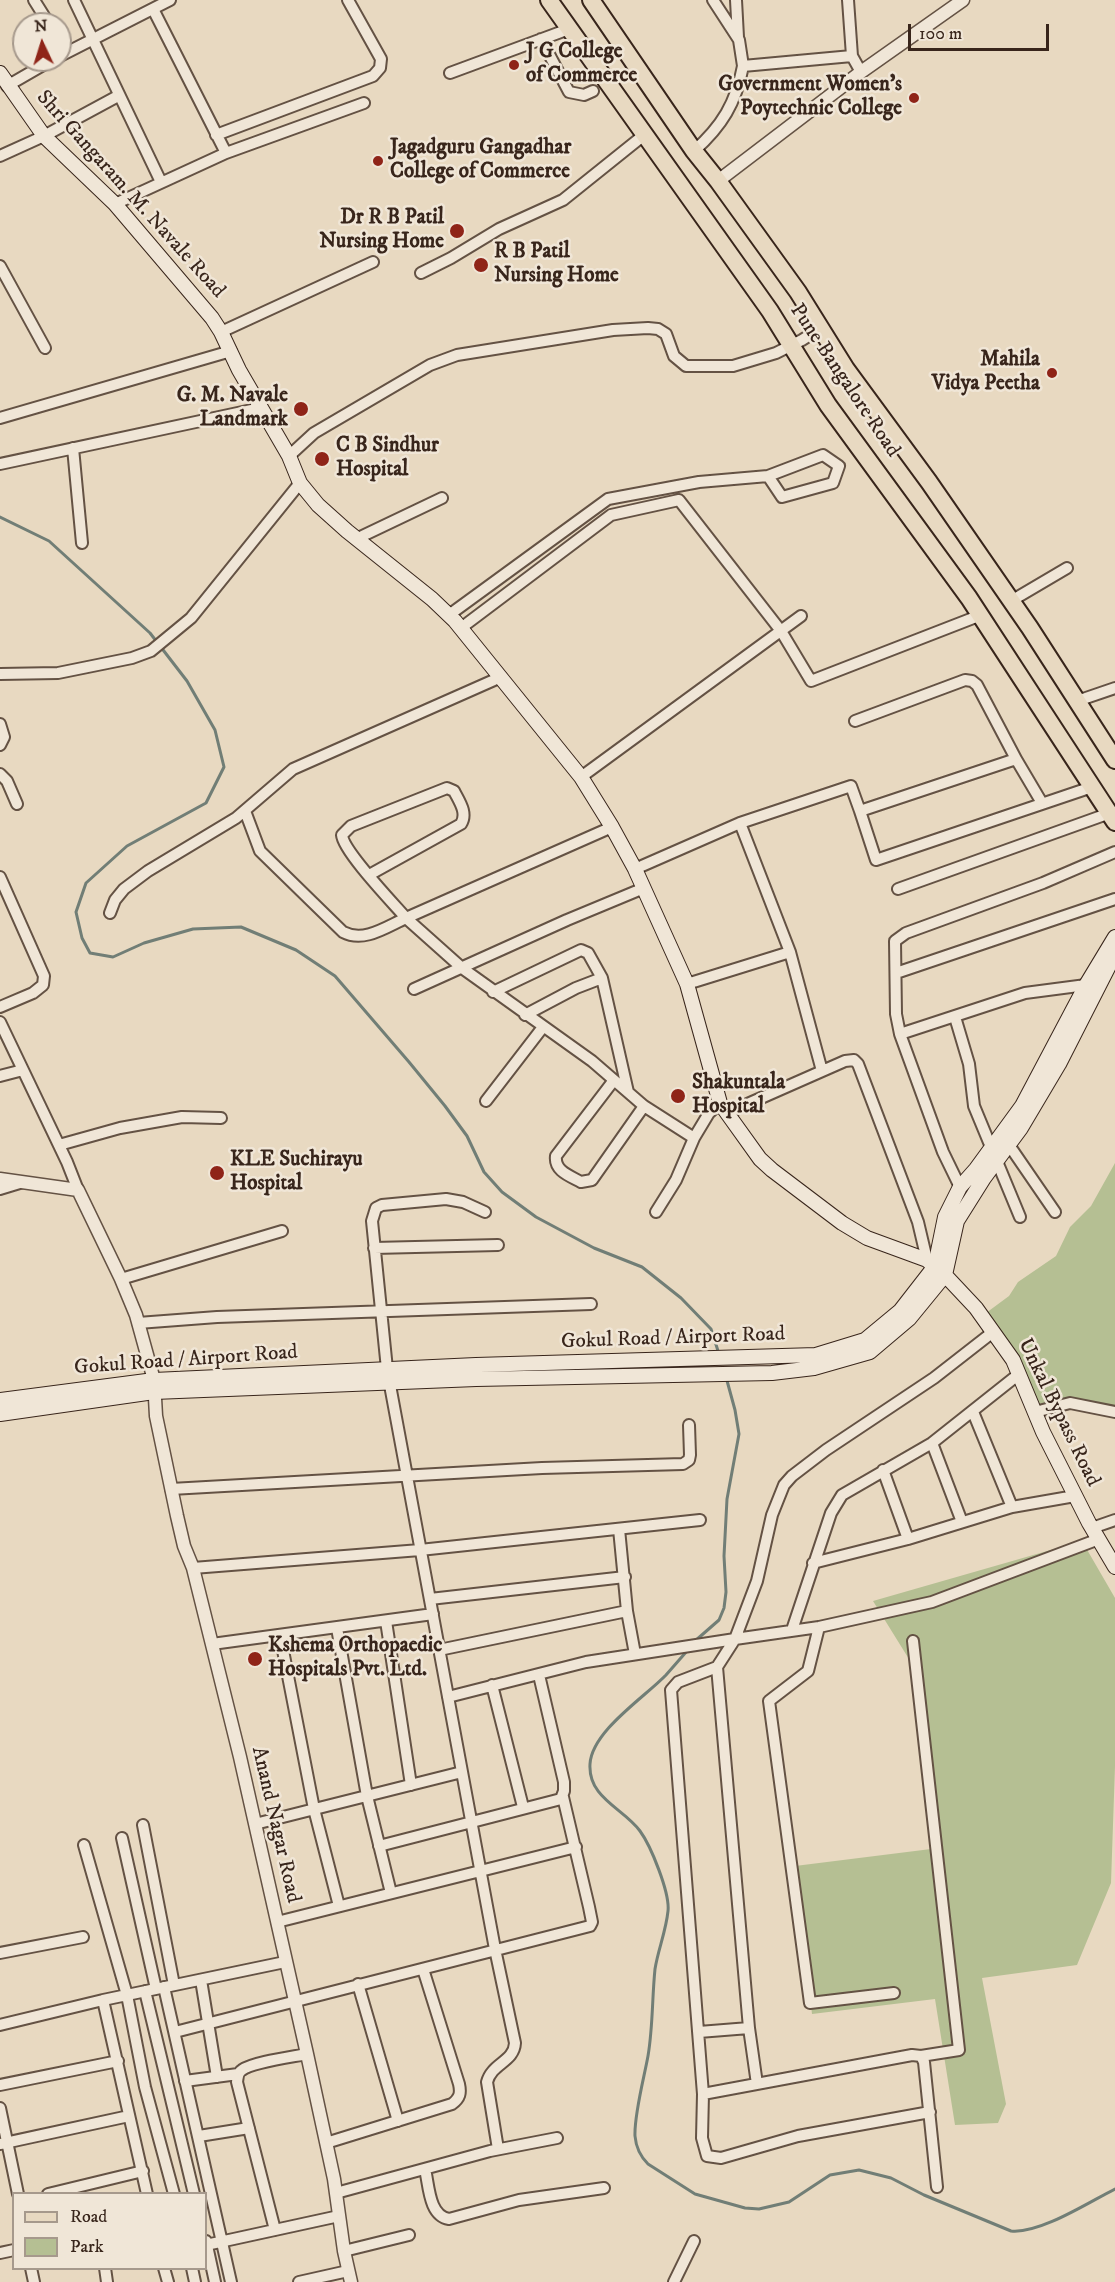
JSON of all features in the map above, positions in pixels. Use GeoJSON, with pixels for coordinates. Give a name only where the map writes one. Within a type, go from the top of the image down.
{"type":"FeatureCollection","features":[{"type":"Feature","properties":{"kind":"main road","name":"Pune Bangalore Road"},"geometry":{"type":"LineString","coordinates":[[549,0],[792,345],[822,396],[981,615],[1112,817]]}},
{"type":"Feature","properties":{"kind":"main road","name":"Pune Bangalore Road"},"geometry":{"type":"LineString","coordinates":[[591,0],[694,151],[798,292],[846,369],[929,482],[1011,601],[1115,760]]}},
{"type":"Feature","properties":{"kind":"main road","name":"Shri Gangaram. M. Navale Road"},"geometry":{"type":"LineString","coordinates":[[3,80],[44,136],[115,204],[221,332],[239,370],[290,456],[300,483],[318,505],[449,615],[581,777],[635,869],[687,984],[724,1108],[760,1159],[842,1223],[867,1238],[936,1267]]}},
{"type":"Feature","properties":{"kind":"main road","name":"Gokul Road / Airport Road"},"geometry":{"type":"LineString","coordinates":[[388,1376],[772,1373],[817,1361],[865,1340],[900,1311],[936,1267],[957,1221],[1049,1058],[1086,984],[1115,937]]}},
{"type":"Feature","properties":{"kind":"main road","name":"Gokul Road / Airport Road"},"geometry":{"type":"LineString","coordinates":[[936,1267],[945,1218],[960,1186],[994,1154],[1009,1145],[1021,1128],[1059,1064],[1115,954]]}},
{"type":"Feature","properties":{"kind":"main road","name":"Unkal Bypass Road"},"geometry":{"type":"LineString","coordinates":[[936,1267],[976,1308],[1013,1360],[1035,1412],[1076,1496],[1115,1567]]}},
{"type":"Feature","properties":{"kind":"main road","name":"Gokul Road / Airport Road"},"geometry":{"type":"LineString","coordinates":[[0,1400],[154,1386],[705,1359],[771,1357],[817,1361]]}},
{"type":"Feature","properties":{"kind":"main road","name":"Gokul Road / Airport Road"},"geometry":{"type":"LineString","coordinates":[[0,1414],[154,1386]]}},
{"type":"Feature","properties":{"kind":"street"},"geometry":{"type":"LineString","coordinates":[[74,0],[161,182]]}},
{"type":"Feature","properties":{"kind":"street"},"geometry":{"type":"LineString","coordinates":[[72,46],[170,0]]}},
{"type":"Feature","properties":{"kind":"street"},"geometry":{"type":"LineString","coordinates":[[216,135],[373,76],[380,68],[381,58],[348,0]]}},
{"type":"Feature","properties":{"kind":"street"},"geometry":{"type":"LineString","coordinates":[[713,0],[739,40]]}},
{"type":"Feature","properties":{"kind":"street"},"geometry":{"type":"LineString","coordinates":[[694,151],[712,135],[730,109],[739,88],[743,66],[736,0]]}},
{"type":"Feature","properties":{"kind":"street"},"geometry":{"type":"LineString","coordinates":[[848,0],[852,56],[861,72]]}},
{"type":"Feature","properties":{"kind":"street"},"geometry":{"type":"LineString","coordinates":[[718,181],[959,1]]}},
{"type":"Feature","properties":{"kind":"street"},"geometry":{"type":"LineString","coordinates":[[153,9],[226,153]]}},
{"type":"Feature","properties":{"kind":"street"},"geometry":{"type":"LineString","coordinates":[[450,73],[569,29]]}},
{"type":"Feature","properties":{"kind":"street"},"geometry":{"type":"LineString","coordinates":[[542,39],[569,92],[584,95],[592,91]]}},
{"type":"Feature","properties":{"kind":"street"},"geometry":{"type":"LineString","coordinates":[[743,66],[852,56]]}},
{"type":"Feature","properties":{"kind":"street"},"geometry":{"type":"LineString","coordinates":[[3,80],[23,72]]}},
{"type":"Feature","properties":{"kind":"street"},"geometry":{"type":"LineString","coordinates":[[0,156],[44,136],[118,96]]}},
{"type":"Feature","properties":{"kind":"street"},"geometry":{"type":"LineString","coordinates":[[115,204],[226,153],[364,103]]}},
{"type":"Feature","properties":{"kind":"street"},"geometry":{"type":"LineString","coordinates":[[421,273],[451,258],[498,229],[563,200],[644,135]]}},
{"type":"Feature","properties":{"kind":"street"},"geometry":{"type":"LineString","coordinates":[[221,332],[373,262]]}},
{"type":"Feature","properties":{"kind":"street"},"geometry":{"type":"LineString","coordinates":[[0,266],[45,348]]}},
{"type":"Feature","properties":{"kind":"street"},"geometry":{"type":"LineString","coordinates":[[290,456],[314,434],[430,365],[457,355],[631,328],[658,329],[666,334],[674,356],[686,366],[733,366],[776,353],[821,328]]}},
{"type":"Feature","properties":{"kind":"street"},"geometry":{"type":"LineString","coordinates":[[0,418],[231,351]]}},
{"type":"Feature","properties":{"kind":"street"},"geometry":{"type":"LineString","coordinates":[[0,464],[261,408]]}},
{"type":"Feature","properties":{"kind":"street"},"geometry":{"type":"LineString","coordinates":[[74,448],[82,543]]}},
{"type":"Feature","properties":{"kind":"street"},"geometry":{"type":"LineString","coordinates":[[449,615],[608,499],[699,482],[768,476],[823,455],[838,466],[833,483],[782,498],[768,476]]}},
{"type":"Feature","properties":{"kind":"street"},"geometry":{"type":"LineString","coordinates":[[0,674],[58,673],[132,658],[151,651],[182,626],[300,483]]}},
{"type":"Feature","properties":{"kind":"street"},"geometry":{"type":"LineString","coordinates":[[356,539],[442,498]]}},
{"type":"Feature","properties":{"kind":"street"},"geometry":{"type":"LineString","coordinates":[[461,628],[611,514],[680,500],[781,631],[811,681],[981,615]]}},
{"type":"Feature","properties":{"kind":"street"},"geometry":{"type":"LineString","coordinates":[[1011,601],[1067,568]]}},
{"type":"Feature","properties":{"kind":"street"},"geometry":{"type":"LineString","coordinates":[[581,777],[801,616]]}},
{"type":"Feature","properties":{"kind":"street"},"geometry":{"type":"LineString","coordinates":[[110,913],[115,900],[124,889],[148,871],[245,811],[293,769],[501,677]]}},
{"type":"Feature","properties":{"kind":"street"},"geometry":{"type":"LineString","coordinates":[[855,721],[965,680],[972,681],[978,685],[1016,759],[1042,803]]}},
{"type":"Feature","properties":{"kind":"street"},"geometry":{"type":"LineString","coordinates":[[1077,701],[1115,688]]}},
{"type":"Feature","properties":{"kind":"street"},"geometry":{"type":"LineString","coordinates":[[0,724],[4,737],[0,745]]}},
{"type":"Feature","properties":{"kind":"street"},"geometry":{"type":"LineString","coordinates":[[860,811],[1016,759]]}},
{"type":"Feature","properties":{"kind":"street"},"geometry":{"type":"LineString","coordinates":[[0,774],[8,781],[17,804]]}},
{"type":"Feature","properties":{"kind":"street"},"geometry":{"type":"LineString","coordinates":[[635,869],[740,823],[850,786],[876,860],[1092,787]]}},
{"type":"Feature","properties":{"kind":"street"},"geometry":{"type":"LineString","coordinates":[[369,875],[461,824],[465,816],[451,788],[441,789],[345,830],[342,841],[369,875],[406,918],[462,968],[592,1061],[644,1106],[694,1138]]}},
{"type":"Feature","properties":{"kind":"street"},"geometry":{"type":"LineString","coordinates":[[245,811],[260,851],[343,933],[352,937],[367,936],[612,827]]}},
{"type":"Feature","properties":{"kind":"street"},"geometry":{"type":"LineString","coordinates":[[898,889],[1112,817]]}},
{"type":"Feature","properties":{"kind":"street"},"geometry":{"type":"LineString","coordinates":[[740,823],[790,952],[822,1071]]}},
{"type":"Feature","properties":{"kind":"street"},"geometry":{"type":"LineString","coordinates":[[960,1186],[943,1152],[900,1034],[896,1014],[895,941],[899,936],[1043,883],[1115,852]]}},
{"type":"Feature","properties":{"kind":"street"},"geometry":{"type":"LineString","coordinates":[[0,877],[44,976],[43,985],[33,993],[0,1007]]}},
{"type":"Feature","properties":{"kind":"street"},"geometry":{"type":"LineString","coordinates":[[414,989],[644,888]]}},
{"type":"Feature","properties":{"kind":"street"},"geometry":{"type":"LineString","coordinates":[[896,973],[1115,899]]}},
{"type":"Feature","properties":{"kind":"street"},"geometry":{"type":"LineString","coordinates":[[493,992],[580,950],[588,953],[602,978],[628,1092]]}},
{"type":"Feature","properties":{"kind":"street"},"geometry":{"type":"LineString","coordinates":[[687,984],[790,952]]}},
{"type":"Feature","properties":{"kind":"street"},"geometry":{"type":"LineString","coordinates":[[525,1015],[576,988],[602,978]]}},
{"type":"Feature","properties":{"kind":"street"},"geometry":{"type":"LineString","coordinates":[[900,1034],[1025,993],[1086,984]]}},
{"type":"Feature","properties":{"kind":"street"},"geometry":{"type":"LineString","coordinates":[[955,1017],[969,1064],[974,1106],[1020,1217]]}},
{"type":"Feature","properties":{"kind":"street"},"geometry":{"type":"LineString","coordinates":[[0,1022],[59,1145],[78,1191]]}},
{"type":"Feature","properties":{"kind":"street"},"geometry":{"type":"LineString","coordinates":[[486,1101],[543,1028]]}},
{"type":"Feature","properties":{"kind":"street"},"geometry":{"type":"LineString","coordinates":[[656,1212],[676,1180],[705,1119],[724,1108],[850,1059],[858,1064],[936,1267]]}},
{"type":"Feature","properties":{"kind":"street"},"geometry":{"type":"LineString","coordinates":[[0,1076],[22,1070]]}},
{"type":"Feature","properties":{"kind":"street"},"geometry":{"type":"LineString","coordinates":[[614,1080],[556,1156],[555,1163],[558,1168],[581,1182],[592,1180],[644,1106]]}},
{"type":"Feature","properties":{"kind":"street"},"geometry":{"type":"LineString","coordinates":[[59,1145],[91,1135],[182,1117],[221,1118]]}},
{"type":"Feature","properties":{"kind":"street"},"geometry":{"type":"LineString","coordinates":[[1009,1145],[1055,1212]]}},
{"type":"Feature","properties":{"kind":"street"},"geometry":{"type":"LineString","coordinates":[[0,1179],[78,1191]]}},
{"type":"Feature","properties":{"kind":"street"},"geometry":{"type":"LineString","coordinates":[[0,1190],[23,1182]]}},
{"type":"Feature","properties":{"kind":"street","name":"Anand Nagar Road"},"geometry":{"type":"LineString","coordinates":[[78,1191],[121,1278],[138,1323],[154,1386],[156,1416],[184,1546],[193,1568],[278,1922],[326,2143],[350,2277]]}},
{"type":"Feature","properties":{"kind":"street"},"geometry":{"type":"LineString","coordinates":[[485,1212],[463,1202],[446,1199],[382,1205],[373,1214],[374,1248],[388,1376],[495,1949],[515,2043],[510,2057],[489,2073],[487,2082],[498,2150]]}},
{"type":"Feature","properties":{"kind":"street"},"geometry":{"type":"LineString","coordinates":[[121,1278],[282,1230]]}},
{"type":"Feature","properties":{"kind":"street"},"geometry":{"type":"LineString","coordinates":[[374,1248],[498,1245]]}},
{"type":"Feature","properties":{"kind":"street"},"geometry":{"type":"LineString","coordinates":[[138,1323],[380,1311],[591,1304]]}},
{"type":"Feature","properties":{"kind":"street"},"geometry":{"type":"LineString","coordinates":[[930,2112],[798,2136],[714,2158],[707,2156],[702,2138],[703,2094],[699,2032],[671,1690],[678,1682],[717,1667],[735,1639],[757,1581],[772,1515],[784,1485],[792,1476],[817,1456],[934,1378],[993,1332]]}},
{"type":"Feature","properties":{"kind":"street"},"geometry":{"type":"LineString","coordinates":[[792,1630],[813,1563],[836,1502],[852,1489],[932,1443],[1019,1374]]}},
{"type":"Feature","properties":{"kind":"street"},"geometry":{"type":"LineString","coordinates":[[1035,1412],[1070,1403],[1115,1412]]}},
{"type":"Feature","properties":{"kind":"street"},"geometry":{"type":"LineString","coordinates":[[973,1412],[1012,1507]]}},
{"type":"Feature","properties":{"kind":"street"},"geometry":{"type":"LineString","coordinates":[[171,1489],[542,1468],[683,1464],[689,1460],[690,1455],[689,1425]]}},
{"type":"Feature","properties":{"kind":"street"},"geometry":{"type":"LineString","coordinates":[[932,1443],[962,1522]]}},
{"type":"Feature","properties":{"kind":"street"},"geometry":{"type":"LineString","coordinates":[[883,1470],[908,1539]]}},
{"type":"Feature","properties":{"kind":"street"},"geometry":{"type":"LineString","coordinates":[[813,1563],[908,1539],[1012,1507],[1076,1496]]}},
{"type":"Feature","properties":{"kind":"street"},"geometry":{"type":"LineString","coordinates":[[193,1568],[420,1550],[700,1520]]}},
{"type":"Feature","properties":{"kind":"street"},"geometry":{"type":"LineString","coordinates":[[448,1697],[586,1662],[819,1627],[932,1602],[1095,1534],[1115,1520]]}},
{"type":"Feature","properties":{"kind":"street"},"geometry":{"type":"LineString","coordinates":[[619,1529],[627,1611],[635,1654]]}},
{"type":"Feature","properties":{"kind":"street"},"geometry":{"type":"LineString","coordinates":[[430,1599],[625,1577]]}},
{"type":"Feature","properties":{"kind":"street"},"geometry":{"type":"LineString","coordinates":[[439,1650],[627,1611]]}},
{"type":"Feature","properties":{"kind":"street"},"geometry":{"type":"LineString","coordinates":[[212,1644],[433,1614]]}},
{"type":"Feature","properties":{"kind":"street"},"geometry":{"type":"LineString","coordinates":[[386,1621],[411,1785]]}},
{"type":"Feature","properties":{"kind":"street"},"geometry":{"type":"LineString","coordinates":[[819,1627],[808,1671],[769,1701],[810,2003],[894,1993]]}},
{"type":"Feature","properties":{"kind":"street"},"geometry":{"type":"LineString","coordinates":[[337,1628],[367,1796],[391,1893]]}},
{"type":"Feature","properties":{"kind":"street"},"geometry":{"type":"LineString","coordinates":[[280,1635],[314,1809],[339,1906]]}},
{"type":"Feature","properties":{"kind":"street"},"geometry":{"type":"LineString","coordinates":[[703,2094],[912,2055],[921,2056],[959,2050],[913,1641]]}},
{"type":"Feature","properties":{"kind":"street"},"geometry":{"type":"LineString","coordinates":[[717,1667],[748,2028],[757,2085]]}},
{"type":"Feature","properties":{"kind":"street"},"geometry":{"type":"LineString","coordinates":[[175,2032],[590,1926],[591,1916],[563,1797],[564,1782],[539,1675]]}},
{"type":"Feature","properties":{"kind":"street"},"geometry":{"type":"LineString","coordinates":[[492,1685],[523,1808]]}},
{"type":"Feature","properties":{"kind":"street"},"geometry":{"type":"LineString","coordinates":[[255,1824],[462,1772]]}},
{"type":"Feature","properties":{"kind":"street"},"geometry":{"type":"LineString","coordinates":[[379,1846],[471,1821],[558,1801],[563,1797]]}},
{"type":"Feature","properties":{"kind":"street"},"geometry":{"type":"LineString","coordinates":[[143,1825],[160,1988],[194,2192]]}},
{"type":"Feature","properties":{"kind":"street"},"geometry":{"type":"LineString","coordinates":[[122,1838],[160,1988],[175,2032],[231,2282]]}},
{"type":"Feature","properties":{"kind":"street"},"geometry":{"type":"LineString","coordinates":[[84,1845],[127,1995],[145,2087],[174,2192]]}},
{"type":"Feature","properties":{"kind":"street"},"geometry":{"type":"LineString","coordinates":[[278,1922],[576,1847]]}},
{"type":"Feature","properties":{"kind":"street"},"geometry":{"type":"LineString","coordinates":[[0,1953],[83,1937]]}},
{"type":"Feature","properties":{"kind":"street"},"geometry":{"type":"LineString","coordinates":[[0,2025],[103,2000],[285,1962]]}},
{"type":"Feature","properties":{"kind":"street"},"geometry":{"type":"LineString","coordinates":[[326,2143],[452,2104],[458,2099],[460,2092],[423,1969]]}},
{"type":"Feature","properties":{"kind":"street"},"geometry":{"type":"LineString","coordinates":[[201,1980],[217,2077]]}},
{"type":"Feature","properties":{"kind":"street"},"geometry":{"type":"LineString","coordinates":[[358,1984],[398,2121]]}},
{"type":"Feature","properties":{"kind":"street"},"geometry":{"type":"LineString","coordinates":[[103,2000],[147,2192]]}},
{"type":"Feature","properties":{"kind":"street"},"geometry":{"type":"LineString","coordinates":[[699,2032],[748,2028]]}},
{"type":"Feature","properties":{"kind":"street"},"geometry":{"type":"LineString","coordinates":[[185,2080],[238,2074],[252,2067],[307,2054]]}},
{"type":"Feature","properties":{"kind":"street"},"geometry":{"type":"LineString","coordinates":[[921,2056],[924,2062],[937,2187]]}},
{"type":"Feature","properties":{"kind":"street"},"geometry":{"type":"LineString","coordinates":[[0,2085],[118,2061]]}},
{"type":"Feature","properties":{"kind":"street"},"geometry":{"type":"LineString","coordinates":[[238,2074],[237,2082],[275,2230]]}},
{"type":"Feature","properties":{"kind":"street"},"geometry":{"type":"LineString","coordinates":[[0,2108],[3,2144],[18,2192]]}},
{"type":"Feature","properties":{"kind":"street"},"geometry":{"type":"LineString","coordinates":[[3,2144],[129,2116]]}},
{"type":"Feature","properties":{"kind":"street"},"geometry":{"type":"LineString","coordinates":[[199,2136],[249,2128]]}},
{"type":"Feature","properties":{"kind":"street"},"geometry":{"type":"LineString","coordinates":[[336,2193],[498,2150],[557,2138]]}},
{"type":"Feature","properties":{"kind":"street"},"geometry":{"type":"LineString","coordinates":[[425,2169],[435,2211],[441,2218],[449,2219],[519,2200],[604,2188]]}},
{"type":"Feature","properties":{"kind":"street"},"geometry":{"type":"LineString","coordinates":[[52,2192],[143,2171]]}},
{"type":"Feature","properties":{"kind":"street"},"geometry":{"type":"LineString","coordinates":[[207,2244],[339,2216]]}},
{"type":"Feature","properties":{"kind":"street"},"geometry":{"type":"LineString","coordinates":[[344,2251],[409,2235]]}},
{"type":"Feature","properties":{"kind":"street"},"geometry":{"type":"LineString","coordinates":[[674,2282],[694,2241]]}},
{"type":"Feature","properties":{"kind":"street"},"geometry":{"type":"LineString","coordinates":[[207,2248],[215,2282]]}},
{"type":"Feature","properties":{"kind":"street"},"geometry":{"type":"LineString","coordinates":[[299,2282],[350,2277]]}},
{"type":"Feature","properties":{"kind":"green space"},"geometry":{"type":"Polygon","coordinates":[[[1115,1163],[1115,1408],[1066,1399],[1040,1409],[1000,1330],[986,1313],[1009,1296],[1018,1282],[1056,1256],[1070,1227],[1091,1206],[1115,1163]]]}},
{"type":"Feature","properties":{"kind":"green space"},"geometry":{"type":"Polygon","coordinates":[[[1082,1541],[1115,1598],[1115,1766],[1111,1883],[1077,1965],[982,1978],[1006,2104],[998,2123],[955,2125],[935,1999],[812,2014],[795,1866],[931,1849],[917,1672],[873,1601],[1082,1541]]]}},
{"type":"Feature","properties":{"kind":"waterway"},"geometry":{"type":"LineString","coordinates":[[0,517],[49,541],[150,633],[187,681],[215,730],[224,767],[206,803],[127,846],[86,883],[76,912],[82,938],[90,953],[113,957],[144,943],[193,929],[241,927],[296,950],[335,976],[409,1062],[467,1136],[484,1172],[502,1192],[536,1217],[594,1248],[642,1267],[681,1298],[711,1329],[719,1354]]}},
{"type":"Feature","properties":{"kind":"waterway"},"geometry":{"type":"LineString","coordinates":[[695,1641],[719,1620],[724,1608],[726,1592],[724,1556],[727,1499],[739,1434],[726,1377]]}},
{"type":"Feature","properties":{"kind":"waterway"},"geometry":{"type":"LineString","coordinates":[[687,1651],[666,1675],[609,1727],[593,1752],[590,1764],[591,1776],[600,1794],[633,1823],[644,1838],[659,1870],[668,1903],[667,1918],[655,1969],[650,2045],[635,2127],[637,2148],[643,2158],[648,2164],[695,2194],[745,2208],[759,2209],[789,2202],[830,2175],[859,2170],[891,2178],[924,2195],[1011,2231],[1036,2228],[1115,2189]]}},
{"type":"Feature","properties":{"kind":"place","name":"J G College of Commerce"},"geometry":{"type":"Point","coordinates":[514,65]}},
{"type":"Feature","properties":{"kind":"place","name":"Government Women's Poytechnic College"},"geometry":{"type":"Point","coordinates":[914,98]}},
{"type":"Feature","properties":{"kind":"place","name":"Jagadguru Gangadhar College of Commerce"},"geometry":{"type":"Point","coordinates":[378,161]}},
{"type":"Feature","properties":{"kind":"place","name":"Dr R B Patil Nursing Home"},"geometry":{"type":"Point","coordinates":[457,231]}},
{"type":"Feature","properties":{"kind":"place","name":"R B Patil Nursing Home"},"geometry":{"type":"Point","coordinates":[481,265]}},
{"type":"Feature","properties":{"kind":"place","name":"Mahila Vidya Peetha"},"geometry":{"type":"Point","coordinates":[1052,373]}},
{"type":"Feature","properties":{"kind":"place","name":"G. M. Navale Landmark"},"geometry":{"type":"Point","coordinates":[301,409]}},
{"type":"Feature","properties":{"kind":"place","name":"C B Sindhur Hospital"},"geometry":{"type":"Point","coordinates":[322,459]}},
{"type":"Feature","properties":{"kind":"place","name":"Shakuntala Hospital"},"geometry":{"type":"Point","coordinates":[678,1096]}},
{"type":"Feature","properties":{"kind":"place","name":"KLE Suchirayu Hospital"},"geometry":{"type":"Point","coordinates":[217,1173]}},
{"type":"Feature","properties":{"kind":"place","name":"Kshema Orthopaedic Hospitals Pvt. Ltd."},"geometry":{"type":"Point","coordinates":[255,1659]}}]}
